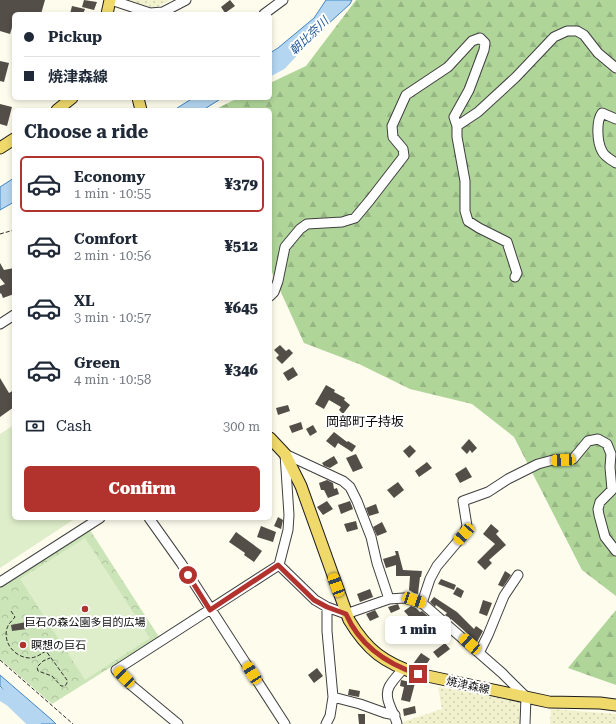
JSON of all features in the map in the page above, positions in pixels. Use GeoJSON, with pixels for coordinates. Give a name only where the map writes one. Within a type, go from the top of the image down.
{"type":"FeatureCollection","features":[{"type":"Feature","properties":{"kind":"main road"},"geometry":{"type":"LineString","coordinates":[[107,12],[110,0]]}},
{"type":"Feature","properties":{"kind":"main road"},"geometry":{"type":"LineString","coordinates":[[60,108],[70,100]]}},
{"type":"Feature","properties":{"kind":"main road"},"geometry":{"type":"LineString","coordinates":[[0,148],[12,140]]}},
{"type":"Feature","properties":{"kind":"main road","name":"焼津森線"},"geometry":{"type":"LineString","coordinates":[[272,440],[285,454],[306,498],[346,614],[358,636],[368,647],[383,659],[403,669],[418,674],[526,698],[550,702],[593,703],[616,706]]}},
{"type":"Feature","properties":{"kind":"street"},"geometry":{"type":"LineString","coordinates":[[110,0],[144,12]]}},
{"type":"Feature","properties":{"kind":"street"},"geometry":{"type":"LineString","coordinates":[[163,12],[186,0]]}},
{"type":"Feature","properties":{"kind":"street"},"geometry":{"type":"LineString","coordinates":[[267,12],[283,0]]}},
{"type":"Feature","properties":{"kind":"street"},"geometry":{"type":"LineString","coordinates":[[457,126],[478,112],[516,77],[554,37],[568,31],[578,31],[584,35],[598,53],[616,68]]}},
{"type":"Feature","properties":{"kind":"street"},"geometry":{"type":"LineString","coordinates":[[272,294],[278,282],[286,247],[300,229],[308,224],[342,222],[355,218],[404,156],[403,149],[393,137],[392,126],[406,95],[448,67],[472,41],[480,38],[485,43],[484,50],[470,90],[454,117],[457,126],[457,137],[465,181],[465,211],[468,221],[507,242],[517,273],[515,277]]}},
{"type":"Feature","properties":{"kind":"street"},"geometry":{"type":"LineString","coordinates":[[616,119],[602,113],[598,118],[602,152],[616,163]]}},
{"type":"Feature","properties":{"kind":"street"},"geometry":{"type":"LineString","coordinates":[[0,324],[12,316]]}},
{"type":"Feature","properties":{"kind":"street"},"geometry":{"type":"LineString","coordinates":[[422,603],[430,579],[437,566],[464,534],[467,526],[463,501],[488,492],[508,479],[538,464],[553,460],[573,459],[588,441],[598,439],[607,444],[611,454],[610,467],[612,490],[600,502],[598,509],[605,537],[616,551]]}},
{"type":"Feature","properties":{"kind":"street"},"geometry":{"type":"LineString","coordinates":[[178,724],[131,685],[116,670],[278,565],[288,530],[289,515],[285,454],[343,481],[350,487],[371,537],[377,563],[389,599]]}},
{"type":"Feature","properties":{"kind":"street"},"geometry":{"type":"LineString","coordinates":[[0,582],[97,520]]}},
{"type":"Feature","properties":{"kind":"street"},"geometry":{"type":"LineString","coordinates":[[150,520],[181,563],[285,724]]}},
{"type":"Feature","properties":{"kind":"street"},"geometry":{"type":"LineString","coordinates":[[278,565],[314,600],[327,607],[346,614],[389,599],[404,598],[422,603],[502,672],[526,698],[525,724]]}},
{"type":"Feature","properties":{"kind":"street"},"geometry":{"type":"LineString","coordinates":[[479,653],[504,596],[518,575]]}},
{"type":"Feature","properties":{"kind":"street"},"geometry":{"type":"LineString","coordinates":[[326,724],[330,716],[332,697],[326,631],[327,607]]}},
{"type":"Feature","properties":{"kind":"street"},"geometry":{"type":"LineString","coordinates":[[398,724],[388,701],[387,694],[389,688],[403,669]]}},
{"type":"Feature","properties":{"kind":"street"},"geometry":{"type":"LineString","coordinates":[[332,697],[395,715]]}},
{"type":"Feature","properties":{"kind":"path"},"geometry":{"type":"LineString","coordinates":[[0,234],[12,231]]}},
{"type":"Feature","properties":{"kind":"path"},"geometry":{"type":"LineString","coordinates":[[12,611],[15,617],[9,624],[6,638],[14,653],[22,657],[30,658],[39,656],[46,651],[67,680],[65,686],[61,686],[52,676],[38,671],[37,667],[39,664],[50,658]]}},
{"type":"Feature","properties":{"kind":"path"},"geometry":{"type":"LineString","coordinates":[[0,660],[73,724]]}},
{"type":"Feature","properties":{"kind":"green space"},"geometry":{"type":"Polygon","coordinates":[[[125,0],[171,0],[155,8],[125,0]]]}},
{"type":"Feature","properties":{"kind":"green space"},"geometry":{"type":"Polygon","coordinates":[[[356,0],[616,0],[616,596],[582,570],[514,437],[472,404],[410,389],[359,364],[304,343],[272,272],[272,108],[218,108],[234,100],[272,100],[272,82],[306,66],[356,0]]]}},
{"type":"Feature","properties":{"kind":"green space"},"geometry":{"type":"Polygon","coordinates":[[[12,426],[12,520],[73,520],[0,568],[0,434],[12,426]]]}},
{"type":"Feature","properties":{"kind":"green space"},"geometry":{"type":"Polygon","coordinates":[[[90,530],[159,637],[52,704],[0,659],[0,585],[3,583],[4,585],[90,530]]]}},
{"type":"Feature","properties":{"kind":"green space","name":"巨石の森公園多目的広場"},"geometry":{"type":"Polygon","coordinates":[[[85,538],[150,638],[85,680],[20,579],[85,538]]]}},
{"type":"Feature","properties":{"kind":"green space"},"geometry":{"type":"Polygon","coordinates":[[[616,610],[616,685],[568,668],[616,610]]]}},
{"type":"Feature","properties":{"kind":"green space"},"geometry":{"type":"Polygon","coordinates":[[[438,687],[522,701],[521,724],[403,724],[403,722],[442,709],[438,687]]]}},
{"type":"Feature","properties":{"kind":"green space"},"geometry":{"type":"Polygon","coordinates":[[[551,709],[616,714],[616,724],[550,724],[551,709]]]}},
{"type":"Feature","properties":{"kind":"water"},"geometry":{"type":"Polygon","coordinates":[[[326,0],[352,0],[350,4],[293,56],[272,68],[272,52],[314,18],[326,0]]]}},
{"type":"Feature","properties":{"kind":"water"},"geometry":{"type":"Polygon","coordinates":[[[190,100],[219,100],[206,108],[177,108],[190,100]]]}},
{"type":"Feature","properties":{"kind":"water"},"geometry":{"type":"Polygon","coordinates":[[[12,179],[12,203],[0,210],[0,187],[12,179]]]}},
{"type":"Feature","properties":{"kind":"water"},"geometry":{"type":"Polygon","coordinates":[[[0,675],[56,724],[36,724],[0,686],[0,675]]]}},
{"type":"Feature","properties":{"kind":"building"},"geometry":{"type":"Polygon","coordinates":[[[0,0],[45,0],[42,12],[12,12],[12,28],[10,34],[0,31],[0,0]]]}},
{"type":"Feature","properties":{"kind":"building"},"geometry":{"type":"Polygon","coordinates":[[[84,0],[97,2],[94,10],[82,7],[84,0]]]}},
{"type":"Feature","properties":{"kind":"building"},"geometry":{"type":"Polygon","coordinates":[[[230,0],[235,6],[226,12],[224,12],[221,7],[230,0]]]}},
{"type":"Feature","properties":{"kind":"building"},"geometry":{"type":"Polygon","coordinates":[[[72,6],[85,9],[84,12],[70,12],[72,6]]]}},
{"type":"Feature","properties":{"kind":"building"},"geometry":{"type":"Polygon","coordinates":[[[0,61],[9,63],[4,82],[0,81],[0,61]]]}},
{"type":"Feature","properties":{"kind":"building"},"geometry":{"type":"Polygon","coordinates":[[[0,104],[12,107],[7,126],[0,124],[0,104]]]}},
{"type":"Feature","properties":{"kind":"building"},"geometry":{"type":"Polygon","coordinates":[[[0,263],[4,270],[12,268],[12,295],[3,298],[1,293],[0,294],[0,286],[5,284],[0,278],[0,263]]]}},
{"type":"Feature","properties":{"kind":"building"},"geometry":{"type":"Polygon","coordinates":[[[280,345],[286,351],[289,349],[293,353],[282,364],[276,358],[279,355],[274,350],[280,345]]]}},
{"type":"Feature","properties":{"kind":"building"},"geometry":{"type":"Polygon","coordinates":[[[293,367],[298,375],[288,381],[283,373],[293,367]]]}},
{"type":"Feature","properties":{"kind":"building"},"geometry":{"type":"Polygon","coordinates":[[[0,378],[9,393],[12,391],[12,408],[0,417],[0,378]]]}},
{"type":"Feature","properties":{"kind":"building"},"geometry":{"type":"Polygon","coordinates":[[[326,385],[335,390],[334,392],[345,398],[344,400],[350,405],[343,414],[339,410],[341,407],[329,400],[324,409],[315,404],[326,385]]]}},
{"type":"Feature","properties":{"kind":"building"},"geometry":{"type":"Polygon","coordinates":[[[288,405],[290,411],[278,415],[276,408],[288,405]]]}},
{"type":"Feature","properties":{"kind":"building"},"geometry":{"type":"Polygon","coordinates":[[[301,422],[303,429],[292,433],[289,426],[301,422]]]}},
{"type":"Feature","properties":{"kind":"building"},"geometry":{"type":"Polygon","coordinates":[[[313,425],[317,432],[310,436],[306,429],[313,425]]]}},
{"type":"Feature","properties":{"kind":"building"},"geometry":{"type":"Polygon","coordinates":[[[334,432],[347,442],[348,441],[356,446],[352,452],[338,443],[335,448],[326,441],[334,432]]]}},
{"type":"Feature","properties":{"kind":"building"},"geometry":{"type":"Polygon","coordinates":[[[469,439],[477,448],[472,453],[470,450],[467,454],[461,448],[469,439]]]}},
{"type":"Feature","properties":{"kind":"building"},"geometry":{"type":"Polygon","coordinates":[[[410,445],[416,451],[409,458],[403,451],[410,445]]]}},
{"type":"Feature","properties":{"kind":"building"},"geometry":{"type":"Polygon","coordinates":[[[356,454],[363,468],[353,472],[346,458],[356,454]]]}},
{"type":"Feature","properties":{"kind":"building"},"geometry":{"type":"Polygon","coordinates":[[[334,456],[338,463],[330,468],[324,466],[322,463],[334,456]]]}},
{"type":"Feature","properties":{"kind":"building"},"geometry":{"type":"Polygon","coordinates":[[[427,462],[432,468],[419,477],[415,471],[427,462]]]}},
{"type":"Feature","properties":{"kind":"building"},"geometry":{"type":"Polygon","coordinates":[[[466,467],[472,477],[460,483],[455,474],[466,467]]]}},
{"type":"Feature","properties":{"kind":"building"},"geometry":{"type":"Polygon","coordinates":[[[327,480],[333,483],[334,489],[337,488],[339,494],[328,498],[324,490],[321,490],[319,483],[327,480]]]}},
{"type":"Feature","properties":{"kind":"building"},"geometry":{"type":"Polygon","coordinates":[[[398,482],[404,490],[394,498],[387,490],[398,482]]]}},
{"type":"Feature","properties":{"kind":"building"},"geometry":{"type":"Polygon","coordinates":[[[327,501],[333,509],[323,515],[317,507],[327,501]]]}},
{"type":"Feature","properties":{"kind":"building"},"geometry":{"type":"Polygon","coordinates":[[[350,501],[353,509],[341,514],[338,505],[350,501]]]}},
{"type":"Feature","properties":{"kind":"building"},"geometry":{"type":"Polygon","coordinates":[[[376,504],[379,513],[369,516],[366,508],[376,504]]]}},
{"type":"Feature","properties":{"kind":"building"},"geometry":{"type":"Polygon","coordinates":[[[278,517],[283,520],[281,529],[274,526],[278,517]]]}},
{"type":"Feature","properties":{"kind":"building"},"geometry":{"type":"Polygon","coordinates":[[[356,521],[358,529],[347,532],[344,524],[356,521]]]}},
{"type":"Feature","properties":{"kind":"building"},"geometry":{"type":"Polygon","coordinates":[[[382,522],[387,532],[377,536],[373,527],[382,522]]]}},
{"type":"Feature","properties":{"kind":"building"},"geometry":{"type":"Polygon","coordinates":[[[491,524],[499,531],[496,534],[506,545],[489,560],[492,563],[485,570],[477,562],[495,544],[483,534],[491,524]]]}},
{"type":"Feature","properties":{"kind":"building"},"geometry":{"type":"Polygon","coordinates":[[[261,526],[276,532],[273,542],[257,537],[261,526]]]}},
{"type":"Feature","properties":{"kind":"building"},"geometry":{"type":"Polygon","coordinates":[[[236,532],[262,551],[254,562],[244,555],[245,553],[229,542],[236,532]]]}},
{"type":"Feature","properties":{"kind":"building"},"geometry":{"type":"Polygon","coordinates":[[[395,551],[398,551],[403,570],[422,571],[418,594],[409,590],[410,576],[396,576],[396,565],[386,568],[383,559],[396,555],[395,551]]]}},
{"type":"Feature","properties":{"kind":"building"},"geometry":{"type":"Polygon","coordinates":[[[505,571],[511,575],[503,587],[498,585],[505,571]]]}},
{"type":"Feature","properties":{"kind":"building"},"geometry":{"type":"Polygon","coordinates":[[[441,579],[456,585],[454,590],[438,584],[441,579]]]}},
{"type":"Feature","properties":{"kind":"building"},"geometry":{"type":"Polygon","coordinates":[[[457,587],[464,591],[461,598],[453,594],[457,587]]]}},
{"type":"Feature","properties":{"kind":"building"},"geometry":{"type":"Polygon","coordinates":[[[370,589],[373,597],[360,602],[357,594],[370,589]]]}},
{"type":"Feature","properties":{"kind":"building"},"geometry":{"type":"Polygon","coordinates":[[[434,597],[457,612],[474,629],[476,626],[483,631],[477,642],[445,615],[447,613],[436,605],[435,607],[430,602],[434,597]]]}},
{"type":"Feature","properties":{"kind":"building"},"geometry":{"type":"Polygon","coordinates":[[[483,600],[492,603],[487,616],[479,613],[483,600]]]}},
{"type":"Feature","properties":{"kind":"building"},"geometry":{"type":"Polygon","coordinates":[[[398,604],[400,609],[391,613],[388,607],[398,604]]]}},
{"type":"Feature","properties":{"kind":"building"},"geometry":{"type":"Polygon","coordinates":[[[411,606],[420,612],[422,611],[430,618],[423,622],[421,620],[413,627],[408,621],[411,619],[404,611],[411,606]]]}},
{"type":"Feature","properties":{"kind":"building"},"geometry":{"type":"Polygon","coordinates":[[[375,610],[379,617],[370,621],[366,614],[375,610]]]}},
{"type":"Feature","properties":{"kind":"building"},"geometry":{"type":"Polygon","coordinates":[[[26,622],[27,629],[12,631],[11,625],[26,622]]]}},
{"type":"Feature","properties":{"kind":"building"},"geometry":{"type":"Polygon","coordinates":[[[437,628],[442,635],[430,642],[426,635],[437,628]]]}},
{"type":"Feature","properties":{"kind":"building"},"geometry":{"type":"Polygon","coordinates":[[[445,643],[450,649],[438,658],[433,652],[445,643]]]}},
{"type":"Feature","properties":{"kind":"building"},"geometry":{"type":"Polygon","coordinates":[[[421,653],[430,659],[424,668],[413,664],[421,653]]]}},
{"type":"Feature","properties":{"kind":"building"},"geometry":{"type":"Polygon","coordinates":[[[317,668],[323,676],[314,683],[308,675],[317,668]]]}},
{"type":"Feature","properties":{"kind":"building"},"geometry":{"type":"Polygon","coordinates":[[[401,680],[415,683],[410,702],[401,700],[404,687],[400,686],[401,680]]]}},
{"type":"Feature","properties":{"kind":"building"},"geometry":{"type":"Polygon","coordinates":[[[349,689],[360,691],[359,697],[348,695],[349,689]]]}},
{"type":"Feature","properties":{"kind":"building"},"geometry":{"type":"Polygon","coordinates":[[[415,706],[416,713],[404,716],[403,709],[415,706]]]}},
{"type":"Feature","properties":{"kind":"building"},"geometry":{"type":"Polygon","coordinates":[[[358,714],[365,714],[365,724],[359,724],[358,714]]]}},
{"type":"Feature","properties":{"kind":"waterway","name":"朝比奈川"},"geometry":{"type":"LineString","coordinates":[[272,69],[281,64],[295,49]]}},
{"type":"Feature","properties":{"kind":"waterway","name":"朝比奈川"},"geometry":{"type":"LineString","coordinates":[[0,694],[11,701],[35,724]]}},
{"type":"Feature","properties":{"kind":"place","name":"巨石の森公園多目的広場"},"geometry":{"type":"Point","coordinates":[85,609]}},
{"type":"Feature","properties":{"kind":"place","name":"瞑想の巨石"},"geometry":{"type":"Point","coordinates":[23,645]}},
{"type":"Feature","properties":{"kind":"district","name":"岡部町子持坂"},"geometry":{"type":"Point","coordinates":[365,421]}},
{"type":"Feature","properties":{"kind":"route"},"geometry":{"type":"LineString","coordinates":[[188,575],[210,610],[278,565],[314,600],[327,607],[346,614],[358,636],[368,647],[383,659],[403,669],[418,674]]}}]}
